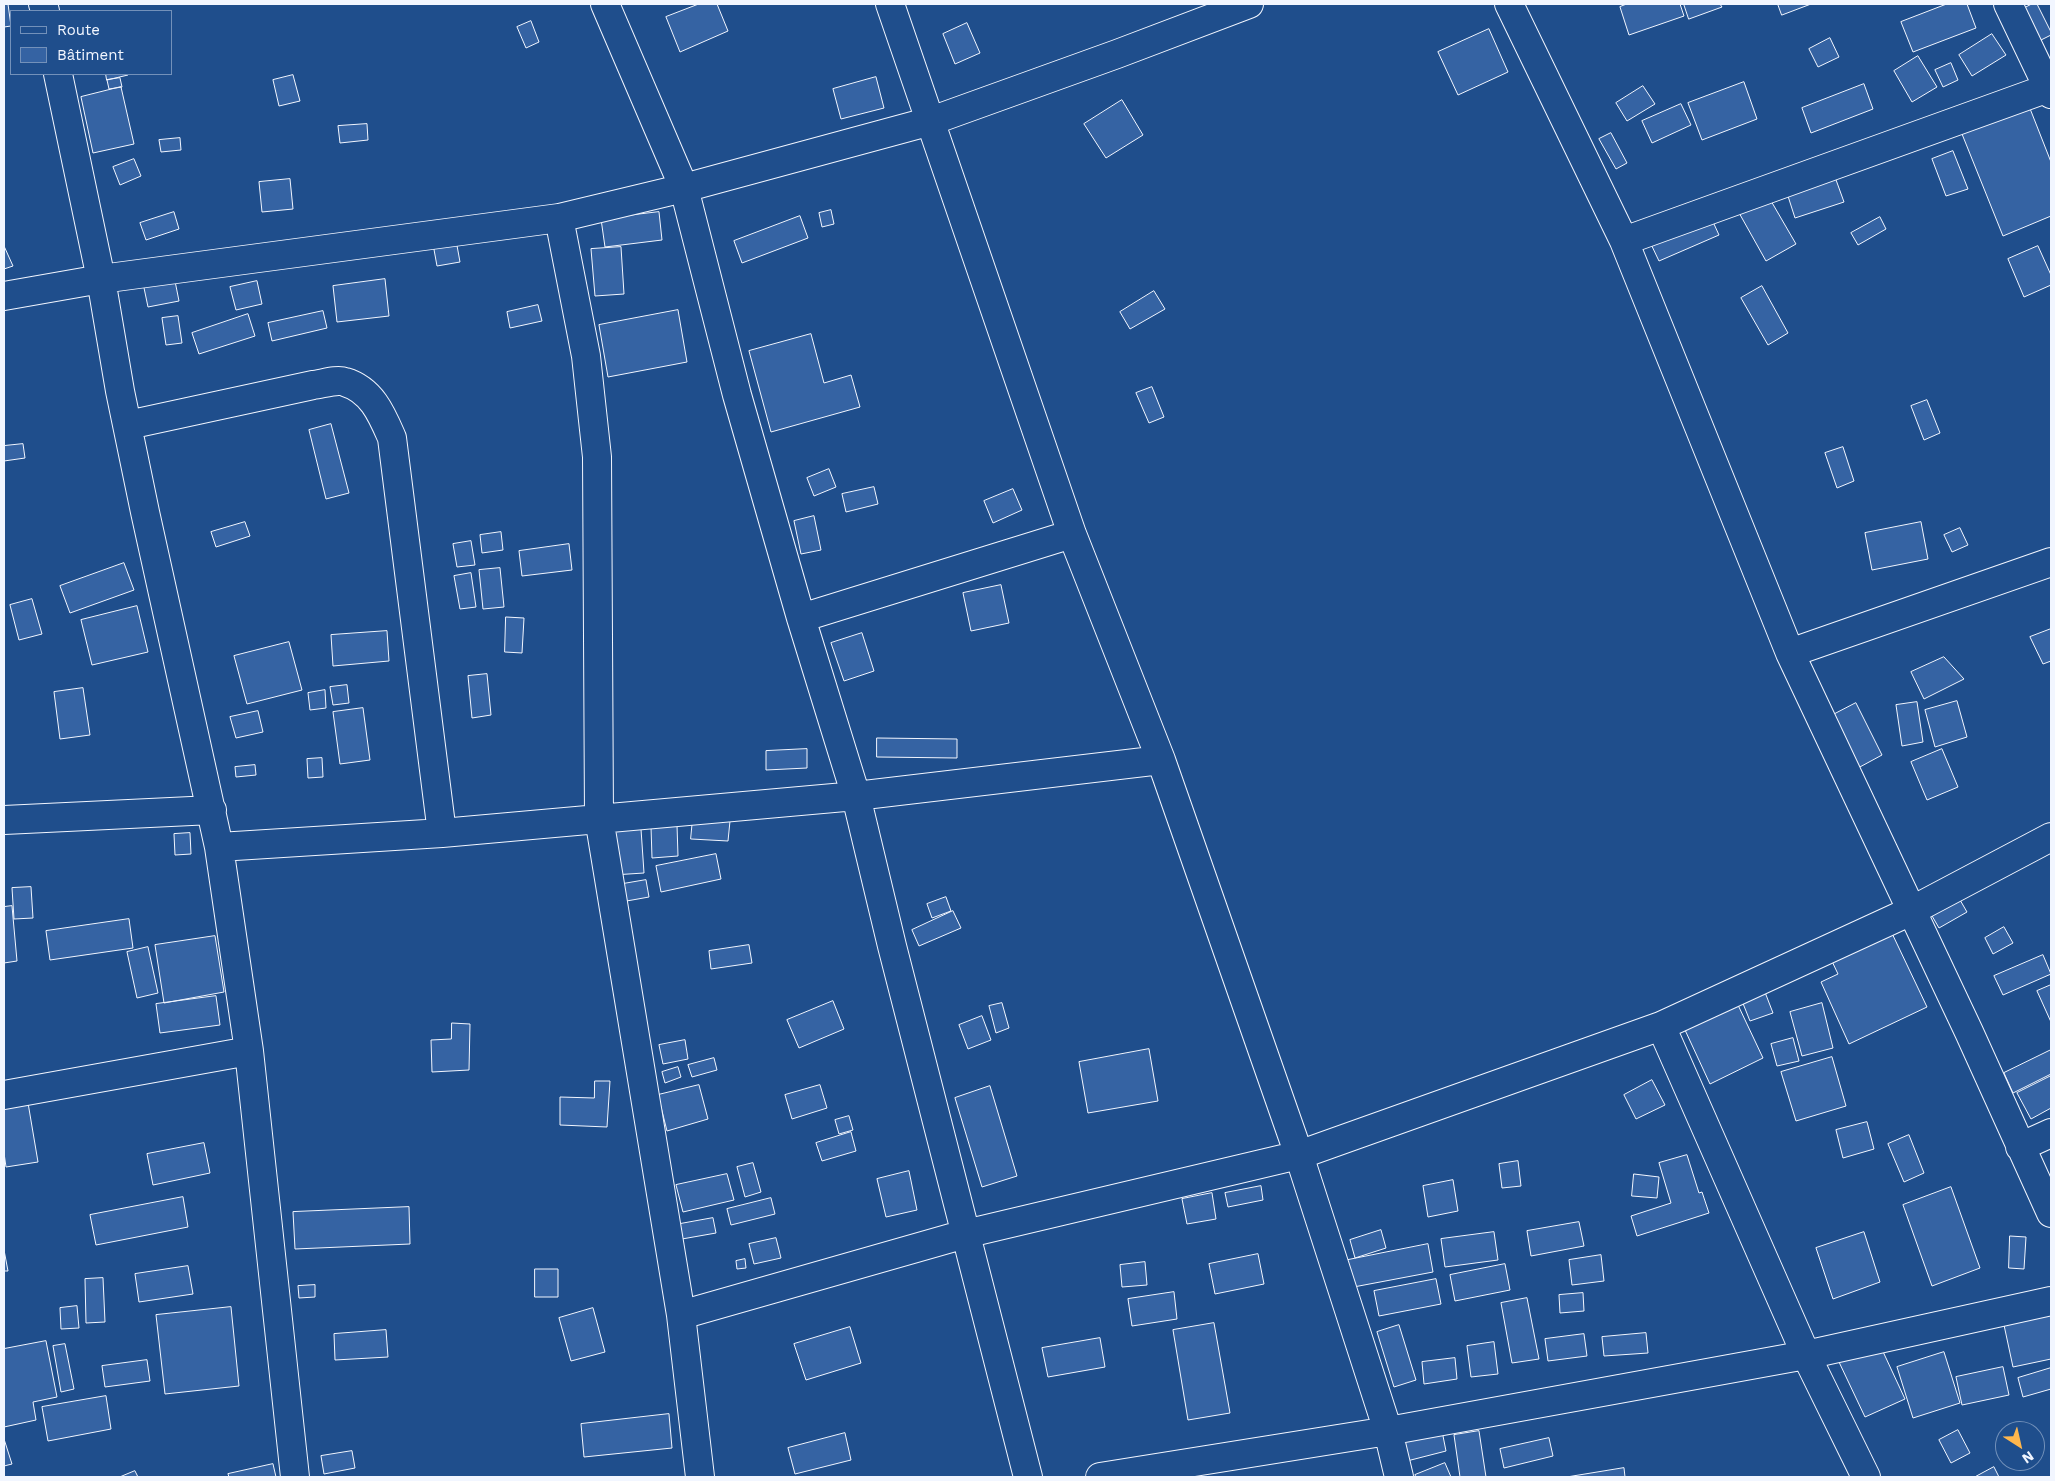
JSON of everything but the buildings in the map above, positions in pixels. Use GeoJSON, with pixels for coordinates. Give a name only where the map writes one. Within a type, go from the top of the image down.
{"type":"FeatureCollection","features":[{"type":"Feature","properties":{"kind":"street"},"geometry":{"type":"LineString","coordinates":[[605,4],[684,188],[737,395],[801,618],[856,796],[894,955],[1028,1477]]}},
{"type":"Feature","properties":{"kind":"street"},"geometry":{"type":"LineString","coordinates":[[890,4],[1072,534],[1161,760],[1299,1155],[1388,1431],[1399,1477]]}},
{"type":"Feature","properties":{"kind":"street"},"geometry":{"type":"LineString","coordinates":[[4,296],[101,279],[559,218],[684,188],[931,121],[1126,51],[1249,4]]}},
{"type":"Feature","properties":{"kind":"street"},"geometry":{"type":"LineString","coordinates":[[1509,4],[1624,241],[1790,653],[2051,1214]]}},
{"type":"Feature","properties":{"kind":"street"},"geometry":{"type":"LineString","coordinates":[[1624,241],[2050,90],[2008,4]]}},
{"type":"Feature","properties":{"kind":"street"},"geometry":{"type":"LineString","coordinates":[[58,75],[101,279],[128,425],[220,848],[249,1051],[295,1477]]}},
{"type":"Feature","properties":{"kind":"street"},"geometry":{"type":"LineString","coordinates":[[559,218],[586,356],[597,457],[599,818],[681,1315],[700,1477]]}},
{"type":"Feature","properties":{"kind":"street"},"geometry":{"type":"LineString","coordinates":[[128,425],[313,385],[344,381],[368,394],[381,412],[392,438],[442,832]]}},
{"type":"Feature","properties":{"kind":"street"},"geometry":{"type":"LineString","coordinates":[[801,618],[1072,534]]}},
{"type":"Feature","properties":{"kind":"street"},"geometry":{"type":"LineString","coordinates":[[1790,653],[2051,562]]}},
{"type":"Feature","properties":{"kind":"street"},"geometry":{"type":"LineString","coordinates":[[220,848],[442,832],[856,796],[1161,760]]}},
{"type":"Feature","properties":{"kind":"street"},"geometry":{"type":"LineString","coordinates":[[4,820],[212,810]]}},
{"type":"Feature","properties":{"kind":"street"},"geometry":{"type":"LineString","coordinates":[[681,1315],[965,1234],[1299,1155],[1661,1026],[1911,911],[2051,838]]}},
{"type":"Feature","properties":{"kind":"street"},"geometry":{"type":"LineString","coordinates":[[1661,1026],[1806,1355],[1866,1477]]}},
{"type":"Feature","properties":{"kind":"street"},"geometry":{"type":"LineString","coordinates":[[4,1095],[249,1051]]}},
{"type":"Feature","properties":{"kind":"street"},"geometry":{"type":"LineString","coordinates":[[2020,1146],[2051,1133]]}},
{"type":"Feature","properties":{"kind":"street"},"geometry":{"type":"LineString","coordinates":[[1100,1477],[1388,1431],[1806,1355],[2051,1301]]}}]}
